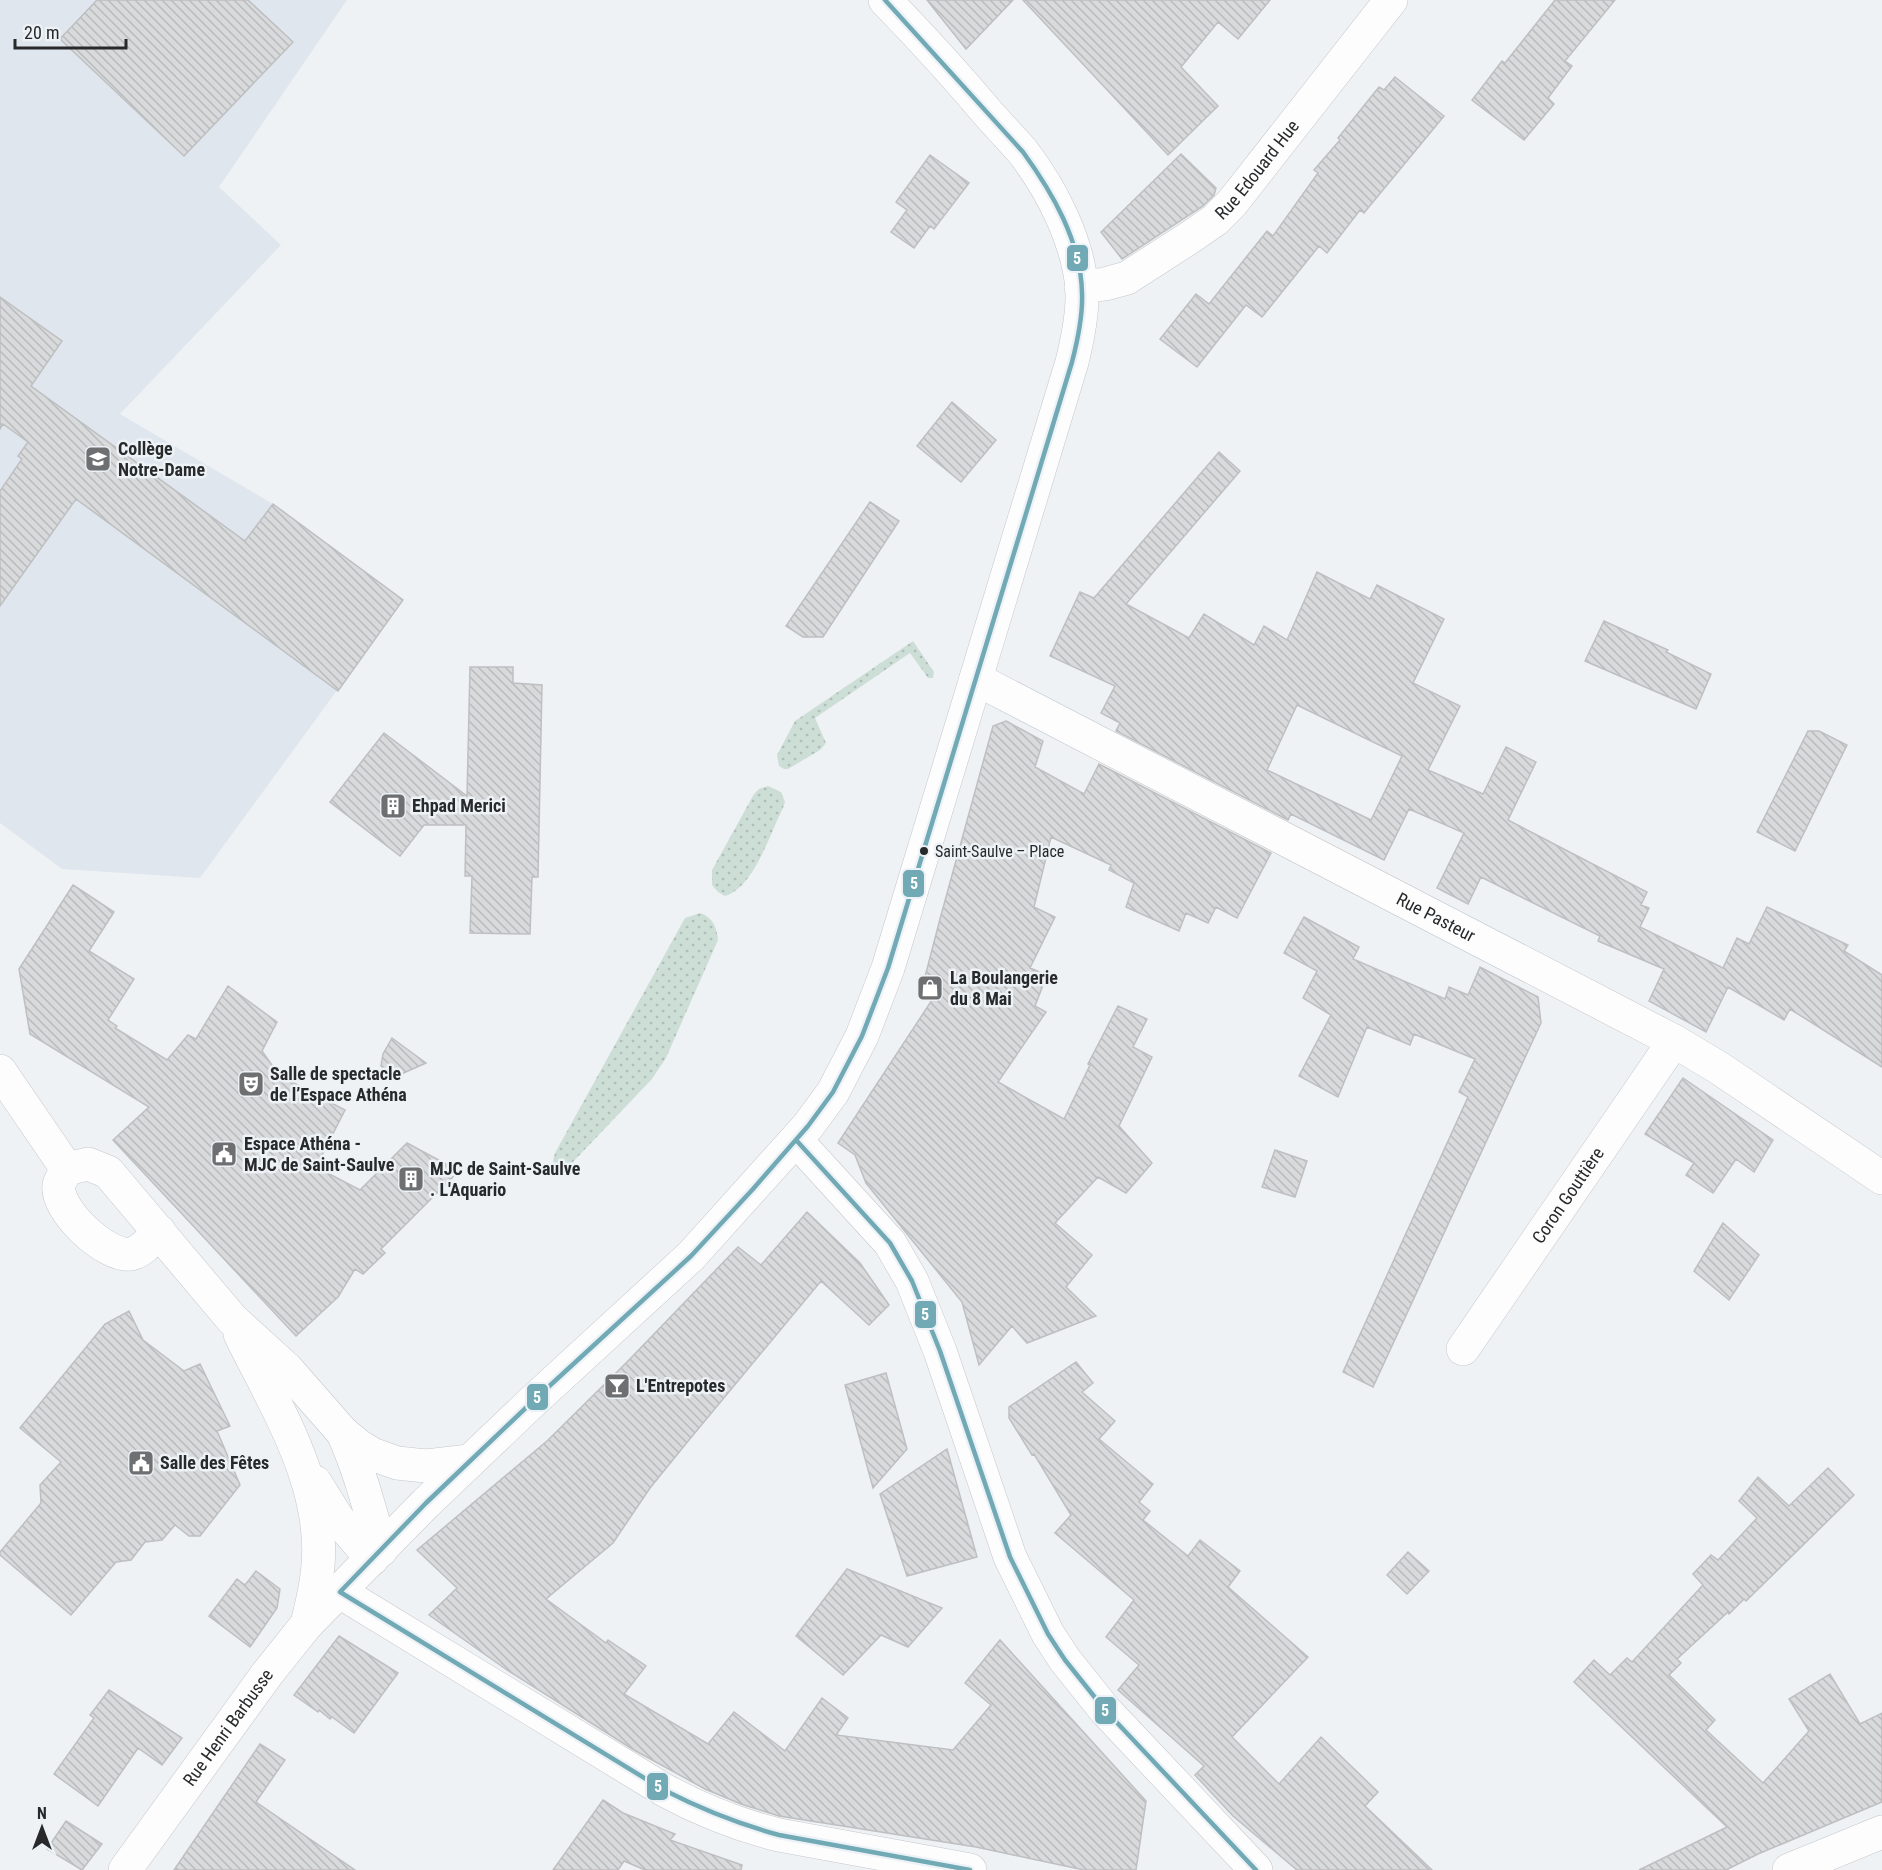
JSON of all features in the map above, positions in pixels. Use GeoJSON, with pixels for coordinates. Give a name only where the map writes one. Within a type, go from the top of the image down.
{"type":"FeatureCollection","features":[{"type":"Feature","properties":{"kind":"street","name":"Rue Henri Barbusse"},"geometry":{"type":"LineString","coordinates":[[125,1870],[267,1674],[307,1624],[470,1461],[691,1256],[796,1140],[832,1092],[872,1013],[888,968],[1072,362],[1081,323],[1082,287],[1066,229],[1033,167],[960,81],[885,0]]}},
{"type":"Feature","properties":{"kind":"street","name":"Rue Edouard Hue"},"geometry":{"type":"LineString","coordinates":[[1082,287],[1127,278],[1215,220],[1232,203],[1391,0]]}},
{"type":"Feature","properties":{"kind":"street","name":"Rue Pasteur"},"geometry":{"type":"LineString","coordinates":[[976,679],[1674,1041],[1733,1077],[1882,1178]]}},
{"type":"Feature","properties":{"kind":"street","name":"Coron Gouttière"},"geometry":{"type":"LineString","coordinates":[[1463,1349],[1674,1041]]}},
{"type":"Feature","properties":{"kind":"street"},"geometry":{"type":"LineString","coordinates":[[0,1071],[68,1169]]}},
{"type":"Feature","properties":{"kind":"street"},"geometry":{"type":"LineString","coordinates":[[796,1140],[890,1243],[912,1281],[937,1343],[1010,1557],[1048,1634],[1065,1660],[1105,1710],[1256,1870]]}},
{"type":"Feature","properties":{"kind":"street"},"geometry":{"type":"LineString","coordinates":[[159,1231],[142,1249],[132,1254],[119,1254],[95,1241],[63,1205],[59,1185],[68,1169],[88,1164],[108,1172],[159,1231],[232,1319],[287,1368],[343,1433],[372,1454],[397,1463],[426,1466],[470,1461]]}},
{"type":"Feature","properties":{"kind":"street"},"geometry":{"type":"LineString","coordinates":[[232,1319],[299,1455],[338,1519],[349,1535],[376,1554]]}},
{"type":"Feature","properties":{"kind":"street"},"geometry":{"type":"LineString","coordinates":[[343,1433],[367,1496],[376,1554]]}},
{"type":"Feature","properties":{"kind":"street"},"geometry":{"type":"LineString","coordinates":[[299,1455],[314,1503],[317,1535],[318,1573],[307,1624]]}},
{"type":"Feature","properties":{"kind":"street"},"geometry":{"type":"LineString","coordinates":[[340,1592],[664,1790],[709,1813],[779,1835],[970,1870]]}},
{"type":"Feature","properties":{"kind":"street"},"geometry":{"type":"LineString","coordinates":[[1789,1870],[1882,1832]]}},
{"type":"Feature","properties":{"kind":"shaded area","name":"Collège Notre-Dame"},"geometry":{"type":"Polygon","coordinates":[[[0,0],[347,0],[219,187],[281,245],[120,414],[273,504],[403,600],[200,878],[62,869],[0,823],[0,0]]]}},
{"type":"Feature","properties":{"kind":"shaded area"},"geometry":{"type":"Polygon","coordinates":[[[913,641],[934,672],[933,678],[928,678],[910,653],[815,718],[826,743],[820,750],[788,769],[779,766],[777,755],[795,721],[913,641]]]}},
{"type":"Feature","properties":{"kind":"shaded area"},"geometry":{"type":"Polygon","coordinates":[[[768,786],[781,792],[785,802],[783,808],[753,871],[735,891],[725,896],[712,885],[712,870],[754,794],[759,789],[768,786]]]}},
{"type":"Feature","properties":{"kind":"shaded area"},"geometry":{"type":"Polygon","coordinates":[[[700,913],[714,924],[718,940],[666,1058],[652,1079],[570,1165],[557,1164],[553,1161],[555,1153],[685,918],[700,913]]]}},
{"type":"Feature","properties":{"kind":"building"},"geometry":{"type":"Polygon","coordinates":[[[97,0],[248,0],[293,42],[184,156],[60,39],[97,0]]]}},
{"type":"Feature","properties":{"kind":"building"},"geometry":{"type":"Polygon","coordinates":[[[927,0],[1013,0],[966,49],[927,0]]]}},
{"type":"Feature","properties":{"kind":"building"},"geometry":{"type":"Polygon","coordinates":[[[1023,0],[1270,0],[1238,39],[1218,22],[1181,67],[1218,106],[1168,155],[1023,0]]]}},
{"type":"Feature","properties":{"kind":"building"},"geometry":{"type":"Polygon","coordinates":[[[1555,0],[1615,0],[1565,61],[1572,66],[1548,98],[1554,104],[1524,140],[1472,100],[1502,61],[1505,63],[1555,0]]]}},
{"type":"Feature","properties":{"kind":"building"},"geometry":{"type":"Polygon","coordinates":[[[1395,77],[1444,116],[1364,213],[1360,210],[1327,253],[1319,246],[1262,317],[1246,305],[1197,367],[1160,339],[1196,294],[1209,304],[1267,231],[1273,236],[1318,173],[1314,170],[1340,140],[1338,138],[1379,87],[1384,90],[1395,77]]]}},
{"type":"Feature","properties":{"kind":"building"},"geometry":{"type":"Polygon","coordinates":[[[1181,154],[1216,188],[1214,195],[1203,206],[1122,259],[1101,232],[1181,154]]]}},
{"type":"Feature","properties":{"kind":"building"},"geometry":{"type":"Polygon","coordinates":[[[930,155],[969,183],[934,229],[930,226],[914,248],[891,232],[907,210],[896,202],[930,155]]]}},
{"type":"Feature","properties":{"kind":"building"},"geometry":{"type":"Polygon","coordinates":[[[0,297],[62,341],[31,386],[245,541],[273,504],[403,600],[338,691],[76,499],[0,606],[0,491],[22,459],[18,456],[28,442],[3,424],[0,429],[0,297]]]}},
{"type":"Feature","properties":{"kind":"building"},"geometry":{"type":"Polygon","coordinates":[[[952,402],[996,440],[961,482],[917,446],[952,402]]]}},
{"type":"Feature","properties":{"kind":"building"},"geometry":{"type":"Polygon","coordinates":[[[1219,452],[1240,471],[1126,604],[1189,638],[1204,614],[1254,645],[1264,626],[1287,640],[1317,572],[1370,599],[1377,585],[1444,619],[1413,683],[1460,706],[1428,770],[1483,794],[1506,747],[1536,762],[1508,820],[1647,892],[1641,905],[1649,908],[1640,927],[1723,968],[1737,938],[1749,944],[1767,907],[1848,945],[1844,951],[1882,975],[1882,1067],[1790,1009],[1784,1020],[1728,987],[1706,1032],[1649,1001],[1664,969],[1598,941],[1600,936],[1481,877],[1468,904],[1437,888],[1464,833],[1409,809],[1384,860],[1291,814],[1288,820],[1116,731],[1120,723],[1101,713],[1115,686],[1050,656],[1080,592],[1094,598],[1219,452]],[[1297,705],[1267,770],[1371,820],[1402,756],[1297,705]]]}},
{"type":"Feature","properties":{"kind":"building"},"geometry":{"type":"Polygon","coordinates":[[[870,502],[899,521],[823,637],[803,637],[786,626],[870,502]]]}},
{"type":"Feature","properties":{"kind":"building"},"geometry":{"type":"Polygon","coordinates":[[[1604,621],[1668,650],[1666,652],[1711,674],[1696,709],[1585,661],[1604,621]]]}},
{"type":"Feature","properties":{"kind":"building","name":"Ehpad Merici"},"geometry":{"type":"Polygon","coordinates":[[[470,667],[513,667],[513,683],[542,685],[538,877],[532,877],[530,934],[470,933],[472,876],[465,876],[466,825],[424,825],[400,856],[330,802],[384,733],[467,796],[470,667]]]}},
{"type":"Feature","properties":{"kind":"building"},"geometry":{"type":"Polygon","coordinates":[[[1006,721],[1043,741],[1035,767],[1084,794],[1099,764],[1271,853],[1237,918],[1216,907],[1208,923],[1186,913],[1179,931],[1126,907],[1134,883],[1109,870],[1111,865],[1051,837],[1034,907],[1055,917],[1030,968],[1047,975],[1035,1006],[1046,1012],[998,1082],[1064,1119],[1090,1065],[1088,1064],[1118,1006],[1147,1019],[1133,1047],[1152,1057],[1119,1126],[1152,1163],[1126,1193],[1098,1177],[1055,1223],[1092,1255],[1066,1287],[1096,1316],[1027,1343],[1012,1326],[979,1365],[962,1302],[866,1183],[855,1155],[838,1143],[932,1000],[920,996],[940,919],[993,726],[1006,721]]]}},
{"type":"Feature","properties":{"kind":"building"},"geometry":{"type":"Polygon","coordinates":[[[1808,731],[1819,731],[1847,745],[1795,851],[1757,832],[1808,731]]]}},
{"type":"Feature","properties":{"kind":"building","name":"Espace Athéna - MJC de Saint-Saulve"},"geometry":{"type":"Polygon","coordinates":[[[73,885],[114,912],[89,951],[134,979],[108,1020],[117,1026],[115,1028],[167,1060],[188,1035],[196,1039],[228,986],[277,1022],[262,1051],[279,1075],[345,1110],[316,1167],[360,1190],[407,1143],[459,1171],[381,1249],[385,1253],[363,1274],[355,1269],[338,1297],[296,1336],[113,1140],[149,1107],[30,1034],[19,969],[73,885]]]}},
{"type":"Feature","properties":{"kind":"building"},"geometry":{"type":"Polygon","coordinates":[[[1304,917],[1359,947],[1353,959],[1445,999],[1449,987],[1468,995],[1480,967],[1538,997],[1541,1023],[1373,1387],[1343,1372],[1468,1097],[1459,1092],[1475,1059],[1414,1034],[1410,1045],[1367,1027],[1338,1097],[1299,1076],[1331,1015],[1303,998],[1317,971],[1284,953],[1304,917]]]}},
{"type":"Feature","properties":{"kind":"building"},"geometry":{"type":"Polygon","coordinates":[[[392,1038],[426,1063],[397,1076],[389,1072],[381,1066],[383,1054],[392,1038]]]}},
{"type":"Feature","properties":{"kind":"building"},"geometry":{"type":"Polygon","coordinates":[[[1683,1078],[1773,1140],[1754,1172],[1736,1159],[1713,1193],[1686,1175],[1694,1163],[1645,1134],[1683,1078]]]}},
{"type":"Feature","properties":{"kind":"building"},"geometry":{"type":"Polygon","coordinates":[[[1275,1150],[1307,1161],[1295,1197],[1262,1187],[1275,1150]]]}},
{"type":"Feature","properties":{"kind":"building"},"geometry":{"type":"Polygon","coordinates":[[[807,1212],[860,1263],[889,1305],[869,1325],[821,1281],[650,1488],[613,1543],[546,1599],[606,1643],[608,1640],[646,1666],[624,1694],[708,1744],[734,1712],[785,1751],[822,1698],[848,1718],[836,1735],[953,1750],[991,1705],[965,1683],[1000,1640],[1146,1801],[1136,1870],[1084,1870],[976,1847],[779,1816],[741,1804],[705,1789],[634,1750],[507,1670],[429,1615],[457,1588],[417,1550],[547,1441],[738,1247],[761,1265],[807,1212]]]}},
{"type":"Feature","properties":{"kind":"building"},"geometry":{"type":"Polygon","coordinates":[[[1723,1223],[1759,1255],[1729,1300],[1694,1271],[1723,1223]]]}},
{"type":"Feature","properties":{"kind":"building","name":"Salle des Fêtes"},"geometry":{"type":"Polygon","coordinates":[[[129,1311],[143,1340],[184,1371],[200,1364],[230,1426],[217,1431],[240,1485],[200,1536],[189,1536],[175,1525],[162,1540],[145,1542],[131,1560],[116,1562],[71,1615],[0,1555],[0,1552],[41,1503],[40,1485],[61,1462],[20,1428],[105,1324],[129,1311]]]}},
{"type":"Feature","properties":{"kind":"building"},"geometry":{"type":"Polygon","coordinates":[[[1076,1362],[1093,1383],[1082,1392],[1115,1421],[1099,1439],[1153,1484],[1139,1502],[1150,1511],[1143,1520],[1188,1556],[1200,1540],[1240,1571],[1228,1587],[1308,1657],[1232,1737],[1279,1784],[1321,1737],[1378,1792],[1365,1806],[1432,1870],[1297,1870],[1233,1816],[1195,1775],[1204,1766],[1118,1690],[1139,1665],[1106,1637],[1134,1600],[1055,1533],[1071,1515],[1009,1418],[1009,1407],[1076,1362]]]}},
{"type":"Feature","properties":{"kind":"building"},"geometry":{"type":"Polygon","coordinates":[[[886,1373],[907,1449],[873,1488],[845,1385],[886,1373]]]}},
{"type":"Feature","properties":{"kind":"building"},"geometry":{"type":"Polygon","coordinates":[[[947,1449],[977,1557],[907,1576],[880,1494],[947,1449]]]}},
{"type":"Feature","properties":{"kind":"building"},"geometry":{"type":"Polygon","coordinates":[[[1828,1468],[1854,1495],[1746,1601],[1744,1599],[1729,1614],[1728,1612],[1677,1659],[1681,1663],[1669,1675],[1715,1720],[1706,1730],[1763,1783],[1809,1731],[1789,1699],[1830,1674],[1860,1724],[1882,1713],[1882,1802],[1758,1854],[1726,1870],[1639,1870],[1727,1827],[1574,1682],[1594,1660],[1610,1675],[1627,1658],[1632,1662],[1703,1585],[1693,1574],[1711,1555],[1718,1560],[1757,1518],[1739,1501],[1758,1477],[1789,1506],[1828,1468]]]}},
{"type":"Feature","properties":{"kind":"building"},"geometry":{"type":"Polygon","coordinates":[[[1408,1552],[1429,1571],[1407,1594],[1387,1575],[1408,1552]]]}},
{"type":"Feature","properties":{"kind":"building"},"geometry":{"type":"Polygon","coordinates":[[[847,1569],[942,1608],[908,1647],[881,1635],[843,1675],[796,1636],[847,1569]]]}},
{"type":"Feature","properties":{"kind":"building"},"geometry":{"type":"Polygon","coordinates":[[[256,1571],[280,1589],[277,1608],[250,1647],[209,1616],[237,1579],[245,1585],[256,1571]]]}},
{"type":"Feature","properties":{"kind":"building"},"geometry":{"type":"Polygon","coordinates":[[[339,1636],[398,1673],[354,1733],[294,1695],[339,1636]]]}},
{"type":"Feature","properties":{"kind":"building"},"geometry":{"type":"Polygon","coordinates":[[[109,1690],[182,1738],[162,1765],[138,1748],[98,1806],[54,1774],[94,1718],[90,1715],[109,1690]]]}},
{"type":"Feature","properties":{"kind":"building"},"geometry":{"type":"Polygon","coordinates":[[[260,1744],[285,1760],[256,1802],[355,1870],[174,1870],[260,1744]]]}},
{"type":"Feature","properties":{"kind":"building"},"geometry":{"type":"Polygon","coordinates":[[[603,1800],[623,1813],[675,1834],[670,1840],[742,1865],[741,1870],[645,1870],[624,1861],[618,1870],[553,1870],[603,1800]]]}},
{"type":"Feature","properties":{"kind":"building"},"geometry":{"type":"Polygon","coordinates":[[[66,1821],[102,1844],[82,1870],[47,1849],[66,1821]]]}},
{"type":"Feature","properties":{"kind":"transit line","name":"5"},"geometry":{"type":"LineString","coordinates":[[885,0],[1034,167],[1054,200],[1071,236],[1080,274],[1082,302],[1080,328],[1072,362],[888,968],[862,1036],[833,1092],[808,1126],[753,1189],[691,1256],[426,1503],[340,1592],[664,1790],[692,1804],[779,1835],[970,1870]]}},
{"type":"Feature","properties":{"kind":"transit line","name":"5"},"geometry":{"type":"LineString","coordinates":[[796,1140],[890,1243],[912,1281],[940,1351],[1010,1557],[1048,1634],[1065,1660],[1105,1710],[1256,1870]]}},
{"type":"Feature","properties":{"kind":"place","name":"Collège Notre-Dame"},"geometry":{"type":"Point","coordinates":[98,459]}},
{"type":"Feature","properties":{"kind":"place","name":"Ehpad Merici"},"geometry":{"type":"Point","coordinates":[393,806]}},
{"type":"Feature","properties":{"kind":"place","name":"Saint-Saulve – Place"},"geometry":{"type":"Point","coordinates":[924,851]}},
{"type":"Feature","properties":{"kind":"place","name":"La Boulangerie du 8 Mai"},"geometry":{"type":"Point","coordinates":[930,988]}},
{"type":"Feature","properties":{"kind":"place","name":"Salle de spectacle de l’Espace Athéna"},"geometry":{"type":"Point","coordinates":[251,1084]}},
{"type":"Feature","properties":{"kind":"place","name":"Espace Athéna - MJC de Saint-Saulve"},"geometry":{"type":"Point","coordinates":[224,1154]}},
{"type":"Feature","properties":{"kind":"place","name":"MJC de Saint-Saulve . L'Aquario"},"geometry":{"type":"Point","coordinates":[411,1179]}},
{"type":"Feature","properties":{"kind":"place","name":"L'Entrepotes"},"geometry":{"type":"Point","coordinates":[617,1386]}},
{"type":"Feature","properties":{"kind":"place","name":"Salle des Fêtes"},"geometry":{"type":"Point","coordinates":[141,1463]}}]}
